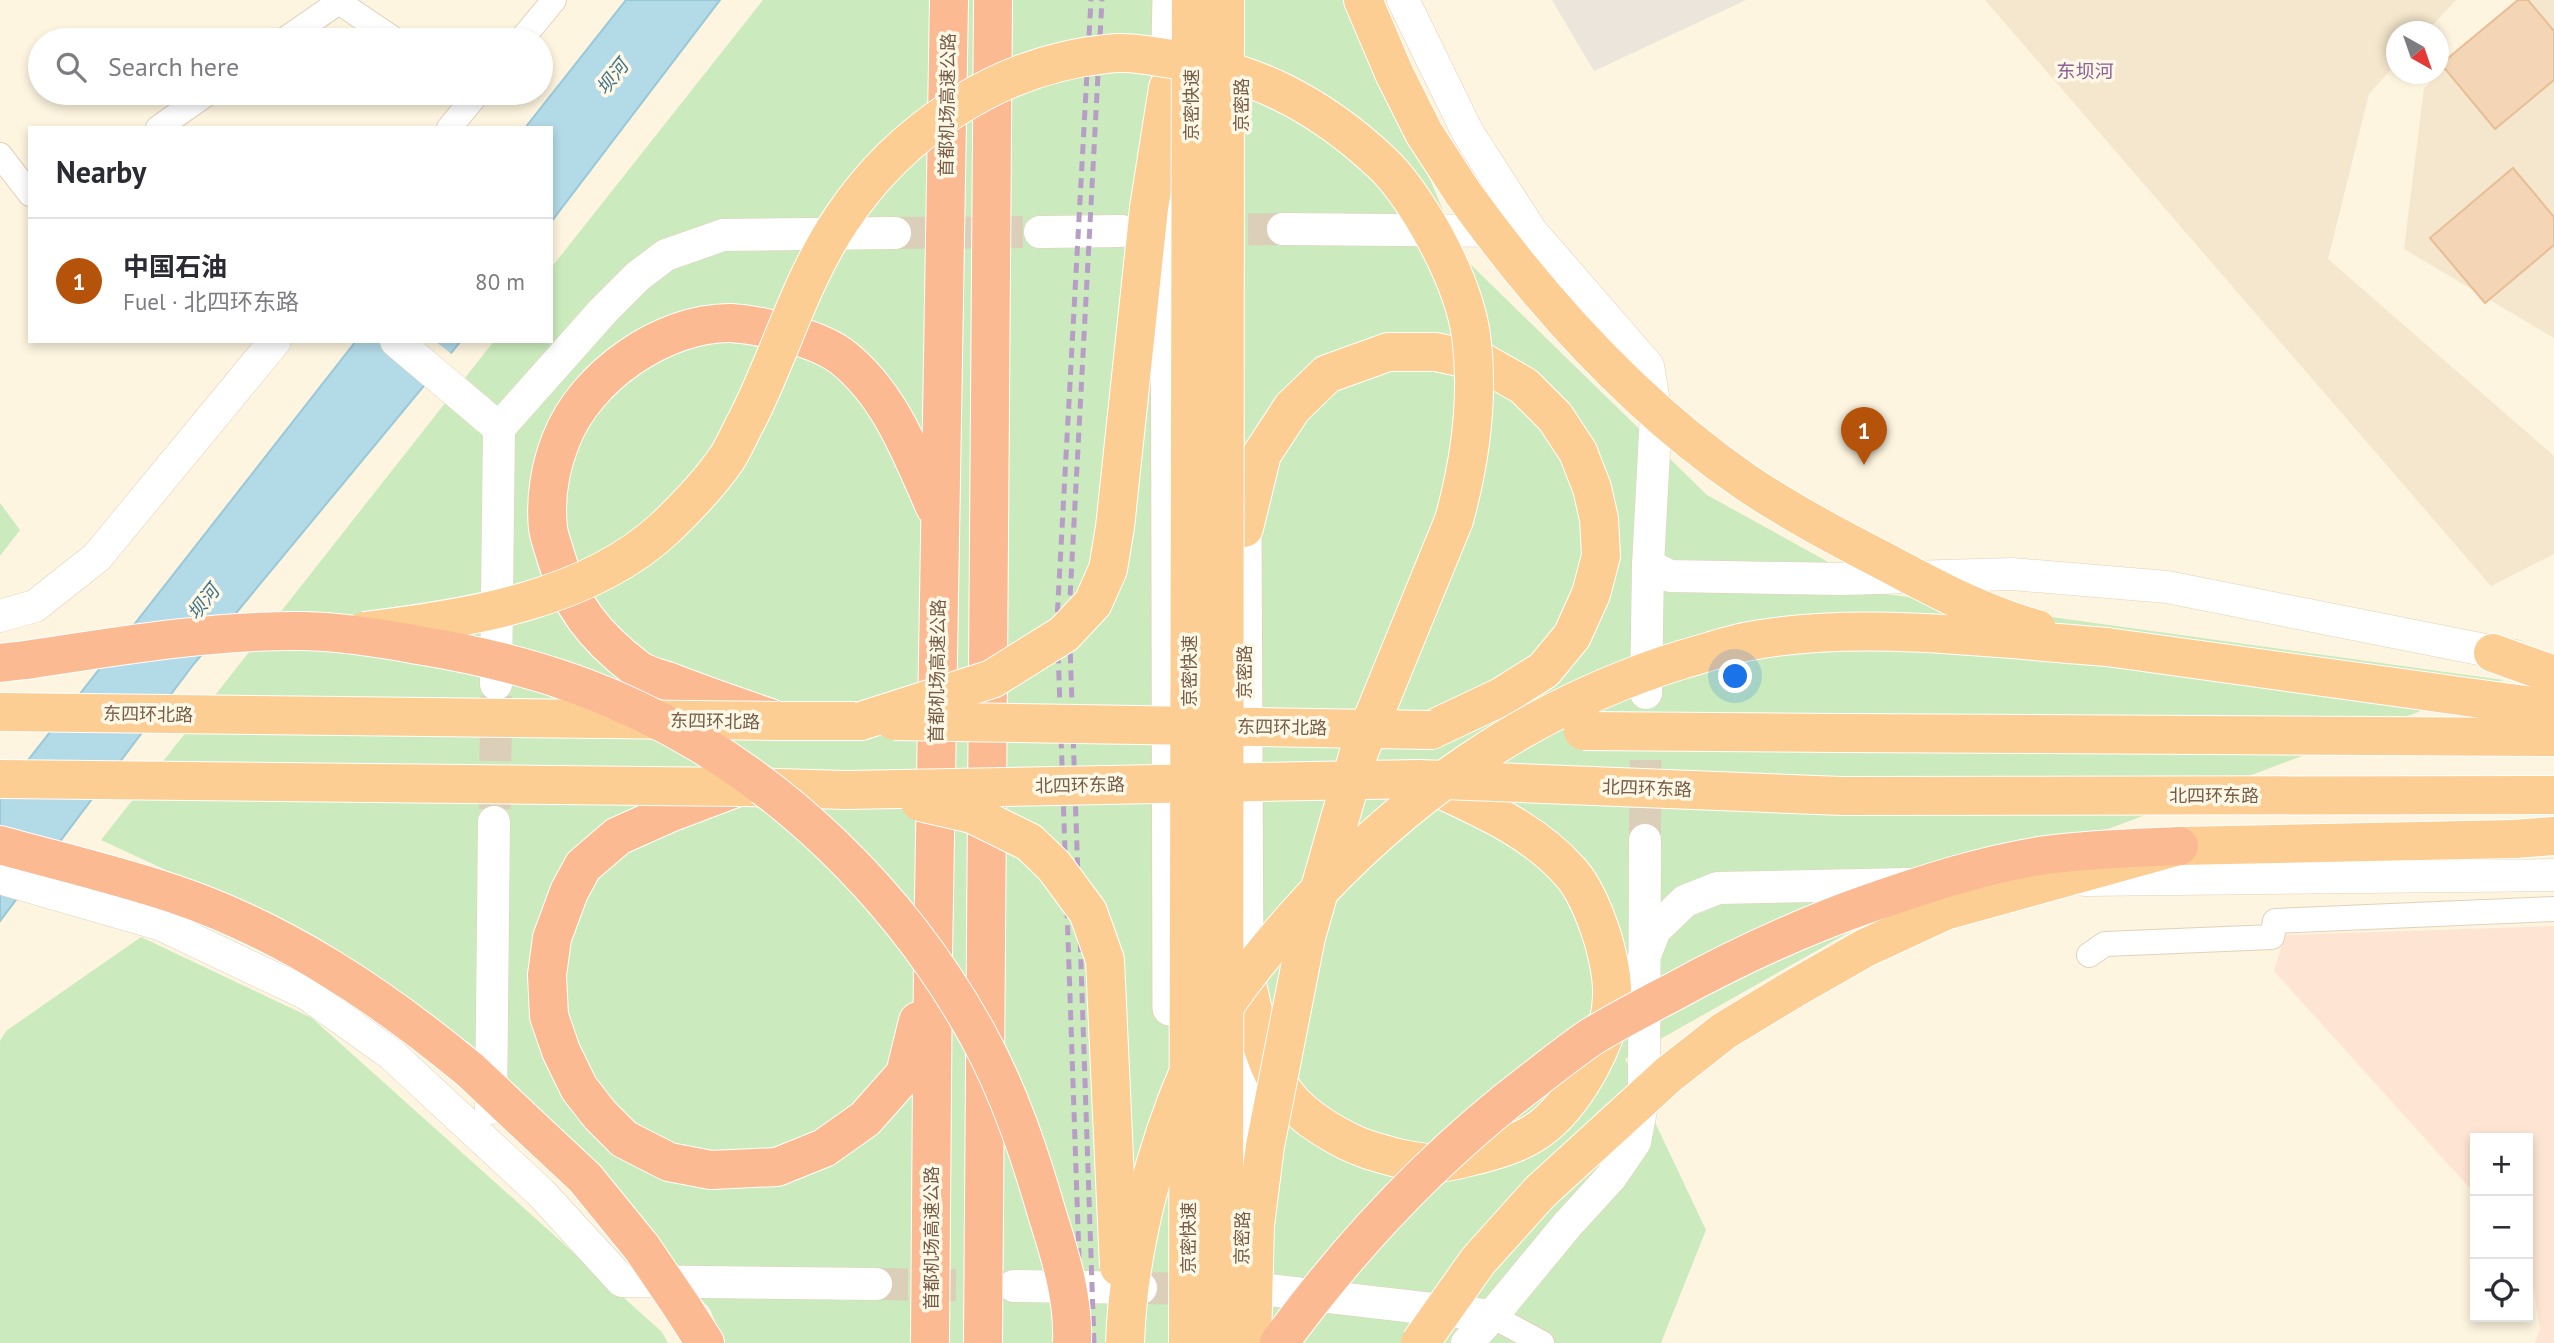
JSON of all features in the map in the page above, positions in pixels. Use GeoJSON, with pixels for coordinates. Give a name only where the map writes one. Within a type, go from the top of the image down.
{"type":"FeatureCollection","features":[{"type":"Feature","properties":{"kind":"highway","name":"首都机场高速公路"},"geometry":{"type":"LineString","coordinates":[[930,1343],[933,958],[949,0]]}},
{"type":"Feature","properties":{"kind":"highway"},"geometry":{"type":"LineString","coordinates":[[983,1343],[993,0]]}},
{"type":"Feature","properties":{"kind":"highway","name":"京密快速"},"geometry":{"type":"LineString","coordinates":[[1188,1343],[1191,0]]}},
{"type":"Feature","properties":{"kind":"highway","name":"京密快速"},"geometry":{"type":"LineString","coordinates":[[1224,1343],[1225,0]]}},
{"type":"Feature","properties":{"kind":"highway"},"geometry":{"type":"LineString","coordinates":[[1363,0],[1394,73],[1424,133],[1463,193],[1504,250],[1628,387],[1743,481],[1806,520],[1948,595],[2019,624],[2107,647]]}},
{"type":"Feature","properties":{"kind":"highway"},"geometry":{"type":"LineString","coordinates":[[339,634],[416,625],[554,593],[613,566],[663,530],[728,457],[758,399],[818,261],[839,223],[862,190],[914,136],[998,83],[1065,61],[1108,53],[1204,64],[1268,84],[1299,100],[1361,143],[1389,170],[1417,206],[1440,247],[1458,288],[1471,335],[1473,395],[1468,453],[1464,484],[1454,520],[1359,752],[1306,937],[1265,1146],[1255,1225],[1252,1343]]}},
{"type":"Feature","properties":{"kind":"highway"},"geometry":{"type":"LineString","coordinates":[[861,721],[992,679],[1064,634],[1093,603],[1108,569],[1115,527],[1136,219],[1168,88]]}},
{"type":"Feature","properties":{"kind":"highway"},"geometry":{"type":"LineString","coordinates":[[778,722],[639,670],[606,643],[576,607],[558,566],[548,529],[549,484],[561,439],[584,399],[615,368],[654,342],[692,328],[730,323],[804,337],[841,356],[880,396],[904,436],[940,518]]}},
{"type":"Feature","properties":{"kind":"highway"},"geometry":{"type":"LineString","coordinates":[[1244,528],[1262,454],[1292,408],[1328,374],[1388,352],[1436,352],[1482,362],[1524,386],[1555,417],[1578,452],[1597,509],[1601,556],[1591,594],[1572,636],[1544,670],[1501,697],[1431,730]]}},
{"type":"Feature","properties":{"kind":"highway"},"geometry":{"type":"LineString","coordinates":[[0,663],[121,646],[244,634],[306,631],[372,637],[512,663],[637,709],[713,751],[775,796],[836,849],[882,897],[916,939],[962,1007],[998,1072],[1024,1138],[1065,1274],[1072,1343]]}},
{"type":"Feature","properties":{"kind":"highway"},"geometry":{"type":"LineString","coordinates":[[1123,1343],[1126,1298],[1168,1125],[1194,1061],[1235,990],[1259,958],[1333,876],[1419,798],[1477,756],[1538,718],[1597,690],[1659,667],[1751,641],[1815,634],[1893,632],[2107,647],[2554,709]]}},
{"type":"Feature","properties":{"kind":"highway"},"geometry":{"type":"LineString","coordinates":[[2493,653],[2554,675]]}},
{"type":"Feature","properties":{"kind":"highway","name":"东四环北路"},"geometry":{"type":"LineString","coordinates":[[0,712],[1431,730]]}},
{"type":"Feature","properties":{"kind":"highway"},"geometry":{"type":"LineString","coordinates":[[1431,730],[2554,737]]}},
{"type":"Feature","properties":{"kind":"highway"},"geometry":{"type":"LineString","coordinates":[[0,779],[740,787]]}},
{"type":"Feature","properties":{"kind":"highway"},"geometry":{"type":"LineString","coordinates":[[1246,981],[1266,1057],[1286,1096],[1316,1122],[1346,1142],[1392,1157],[1433,1163],[1461,1159],[1506,1147],[1544,1126],[1575,1093],[1601,1047],[1612,997],[1607,956],[1597,919],[1573,875],[1541,844],[1508,821],[1419,779]]}},
{"type":"Feature","properties":{"kind":"highway","name":"北四环东路"},"geometry":{"type":"LineString","coordinates":[[740,787],[846,790],[1419,779],[1842,796],[2554,795]]}},
{"type":"Feature","properties":{"kind":"highway"},"geometry":{"type":"LineString","coordinates":[[740,787],[672,812],[618,836],[583,866],[569,892],[552,938],[547,975],[549,1016],[561,1051],[579,1088],[600,1115],[624,1139],[669,1162],[712,1170],[777,1167],[824,1149],[865,1119],[905,1074],[933,958]]}},
{"type":"Feature","properties":{"kind":"highway"},"geometry":{"type":"LineString","coordinates":[[846,790],[911,800],[972,814],[1029,842],[1054,866],[1088,912],[1105,960],[1123,1343]]}},
{"type":"Feature","properties":{"kind":"highway"},"geometry":{"type":"LineString","coordinates":[[1279,1343],[1350,1251],[1402,1196],[1470,1132],[1580,1045],[1748,952],[1841,913],[1949,877],[2044,856],[2098,849],[2554,836]]}},
{"type":"Feature","properties":{"kind":"highway"},"geometry":{"type":"LineString","coordinates":[[0,845],[83,885],[174,894],[237,919],[301,950],[415,1026],[470,1070],[585,1178],[642,1248],[705,1343]]}},
{"type":"Feature","properties":{"kind":"highway"},"geometry":{"type":"LineString","coordinates":[[1420,1343],[1478,1261],[1540,1192],[1603,1132],[1724,1031],[1865,948],[1945,911],[2179,846]]}},
{"type":"Feature","properties":{"kind":"main road"},"geometry":{"type":"LineString","coordinates":[[1170,0],[1170,1343]]}},
{"type":"Feature","properties":{"kind":"main road","name":"京密路"},"geometry":{"type":"LineString","coordinates":[[1240,1343],[1246,981],[1241,0]]}},
{"type":"Feature","properties":{"kind":"street"},"geometry":{"type":"LineString","coordinates":[[531,28],[554,0]]}},
{"type":"Feature","properties":{"kind":"street"},"geometry":{"type":"LineString","coordinates":[[1403,0],[1468,133],[1531,231],[1648,366],[1656,414],[1659,570],[1656,694]]}},
{"type":"Feature","properties":{"kind":"street"},"geometry":{"type":"LineString","coordinates":[[302,28],[340,2],[378,28]]}},
{"type":"Feature","properties":{"kind":"street"},"geometry":{"type":"LineString","coordinates":[[161,126],[191,105]]}},
{"type":"Feature","properties":{"kind":"street"},"geometry":{"type":"LineString","coordinates":[[450,126],[466,105]]}},
{"type":"Feature","properties":{"kind":"street"},"geometry":{"type":"LineString","coordinates":[[0,155],[28,191]]}},
{"type":"Feature","properties":{"kind":"street"},"geometry":{"type":"LineString","coordinates":[[1040,232],[1136,219]]}},
{"type":"Feature","properties":{"kind":"street"},"geometry":{"type":"LineString","coordinates":[[1283,229],[1531,231]]}},
{"type":"Feature","properties":{"kind":"street"},"geometry":{"type":"LineString","coordinates":[[496,684],[499,428],[603,311],[638,276],[666,255],[723,235],[895,233]]}},
{"type":"Feature","properties":{"kind":"street"},"geometry":{"type":"LineString","coordinates":[[0,616],[35,606],[97,557],[273,343]]}},
{"type":"Feature","properties":{"kind":"street"},"geometry":{"type":"LineString","coordinates":[[398,343],[499,428]]}},
{"type":"Feature","properties":{"kind":"street"},"geometry":{"type":"LineString","coordinates":[[1659,570],[1843,579],[2012,574],[2167,587],[2493,653],[2554,662]]}},
{"type":"Feature","properties":{"kind":"street"},"geometry":{"type":"LineString","coordinates":[[490,1144],[494,822]]}},
{"type":"Feature","properties":{"kind":"street"},"geometry":{"type":"LineString","coordinates":[[1466,1343],[1611,1177],[1634,1142],[1644,1094],[1643,960],[1652,840],[1658,881],[1667,892],[1685,901]]}},
{"type":"Feature","properties":{"kind":"street"},"geometry":{"type":"LineString","coordinates":[[1643,960],[1655,930],[1685,901],[1718,888],[2554,875]]}},
{"type":"Feature","properties":{"kind":"street"},"geometry":{"type":"LineString","coordinates":[[0,878],[83,885],[307,994],[391,1054],[490,1144],[541,1193],[622,1281],[876,1284]]}},
{"type":"Feature","properties":{"kind":"street"},"geometry":{"type":"LineString","coordinates":[[2089,955],[2105,944],[2272,937],[2275,920],[2554,909]]}},
{"type":"Feature","properties":{"kind":"street"},"geometry":{"type":"LineString","coordinates":[[1014,1286],[1141,1288]]}},
{"type":"Feature","properties":{"kind":"street"},"geometry":{"type":"LineString","coordinates":[[1261,1289],[1492,1316],[1542,1343]]}},
{"type":"Feature","properties":{"kind":"shaded area"},"geometry":{"type":"Polygon","coordinates":[[[1552,0],[1746,0],[1594,71],[1552,0]]]}},
{"type":"Feature","properties":{"kind":"shaded area"},"geometry":{"type":"Polygon","coordinates":[[[1985,0],[2456,0],[2436,21],[2386,21],[2386,75],[2369,94],[2328,259],[2554,456],[2554,554],[2491,586],[1985,0]]]}},
{"type":"Feature","properties":{"kind":"shaded area"},"geometry":{"type":"Polygon","coordinates":[[[2517,0],[2554,0],[2554,338],[2404,249],[2424,88],[2428,84],[2449,84],[2449,64],[2517,0]]]}},
{"type":"Feature","properties":{"kind":"shaded area"},"geometry":{"type":"Polygon","coordinates":[[[2554,926],[2554,1343],[2535,1343],[2540,1328],[2533,1288],[2533,1133],[2470,1133],[2470,1188],[2274,971],[2285,935],[2554,926]]]}},
{"type":"Feature","properties":{"kind":"green space"},"geometry":{"type":"Polygon","coordinates":[[[763,0],[1355,0],[1462,256],[1707,495],[1886,594],[2503,680],[1878,916],[1625,1059],[1706,1230],[1661,1343],[724,1343],[710,1309],[469,1043],[319,941],[101,840],[492,343],[553,343],[553,265],[763,0]]]}},
{"type":"Feature","properties":{"kind":"green space"},"geometry":{"type":"Polygon","coordinates":[[[0,503],[20,530],[0,556],[0,503]]]}},
{"type":"Feature","properties":{"kind":"green space"},"geometry":{"type":"Polygon","coordinates":[[[141,937],[312,1018],[662,1332],[668,1343],[0,1343],[0,1041],[6,1031],[141,937]]]}},
{"type":"Feature","properties":{"kind":"water","name":"坝河"},"geometry":{"type":"Polygon","coordinates":[[[626,0],[720,0],[553,219],[553,126],[527,126],[543,105],[553,105],[553,93],[626,0]]]}},
{"type":"Feature","properties":{"kind":"water","name":"坝河"},"geometry":{"type":"Polygon","coordinates":[[[354,343],[459,343],[193,665],[0,921],[0,796],[354,343]]]}},
{"type":"Feature","properties":{"kind":"pier"},"geometry":{"type":"Polygon","coordinates":[[[380,343],[438,343],[454,356],[431,384],[380,343]]]}},
{"type":"Feature","properties":{"kind":"building"},"geometry":{"type":"Polygon","coordinates":[[[2518,0],[2528,0],[2554,31],[2554,80],[2495,129],[2449,74],[2449,57],[2518,0]]]}},
{"type":"Feature","properties":{"kind":"building"},"geometry":{"type":"Polygon","coordinates":[[[2513,168],[2554,217],[2554,245],[2485,303],[2430,238],[2513,168]]]}},
{"type":"Feature","properties":{"kind":"tunnel"},"geometry":{"type":"LineString","coordinates":[[1200,230],[1283,229]]}},
{"type":"Feature","properties":{"kind":"tunnel"},"geometry":{"type":"LineString","coordinates":[[895,233],[1040,232]]}},
{"type":"Feature","properties":{"kind":"tunnel"},"geometry":{"type":"LineString","coordinates":[[1645,840],[1646,693]]}},
{"type":"Feature","properties":{"kind":"tunnel"},"geometry":{"type":"LineString","coordinates":[[495,809],[496,696]]}},
{"type":"Feature","properties":{"kind":"tunnel"},"geometry":{"type":"LineString","coordinates":[[876,1284],[1008,1286]]}},
{"type":"Feature","properties":{"kind":"tunnel"},"geometry":{"type":"LineString","coordinates":[[1141,1288],[1213,1289]]}},
{"type":"Feature","properties":{"kind":"railway"},"geometry":{"type":"LineString","coordinates":[[1082,1343],[1057,620],[1091,0]]}},
{"type":"Feature","properties":{"kind":"railway"},"geometry":{"type":"LineString","coordinates":[[1094,1343],[1069,616],[1102,0]]}},
{"type":"Feature","properties":{"kind":"place","name":"中国石油"},"geometry":{"type":"Point","coordinates":[1864,465]}},
{"type":"Feature","properties":{"kind":"district","name":"东坝河"},"geometry":{"type":"Point","coordinates":[2085,71]}}]}
